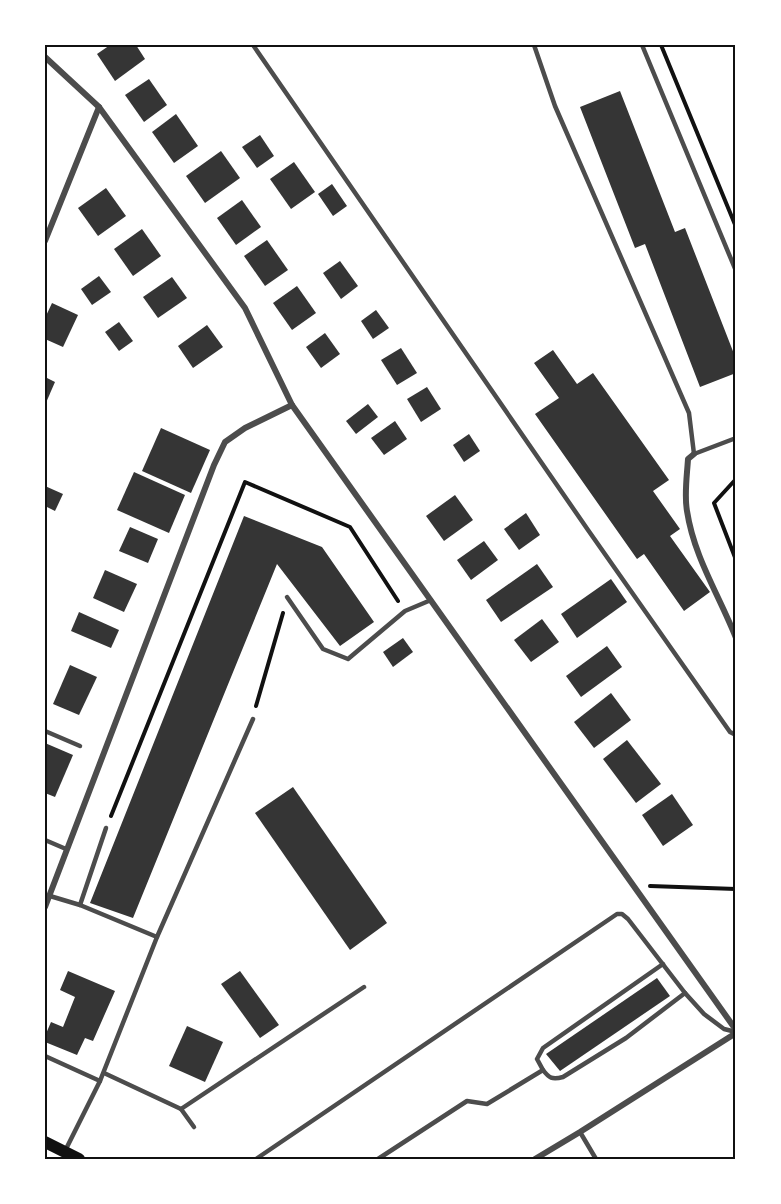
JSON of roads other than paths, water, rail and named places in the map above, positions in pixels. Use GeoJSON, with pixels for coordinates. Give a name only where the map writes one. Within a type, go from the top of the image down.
{"type":"FeatureCollection","features":[{"type":"Feature","properties":{"kind":"main road"},"geometry":{"type":"LineString","coordinates":[[45,1142],[79,1159]]}},
{"type":"Feature","properties":{"kind":"street"},"geometry":{"type":"LineString","coordinates":[[45,57],[99,107],[245,308],[292,405],[736,1032],[535,1159]]}},
{"type":"Feature","properties":{"kind":"street"},"geometry":{"type":"LineString","coordinates":[[45,241],[99,107]]}},
{"type":"Feature","properties":{"kind":"street"},"geometry":{"type":"LineString","coordinates":[[45,907],[225,442],[245,428],[292,405]]}},
{"type":"Feature","properties":{"kind":"street"},"geometry":{"type":"LineString","coordinates":[[694,454],[688,459],[686,509],[694,542],[736,638]]}},
{"type":"Feature","properties":{"kind":"lane"},"geometry":{"type":"LineString","coordinates":[[253,45],[581,520],[730,732],[736,735]]}},
{"type":"Feature","properties":{"kind":"lane"},"geometry":{"type":"LineString","coordinates":[[534,45],[560,117],[689,413],[694,454],[736,438]]}},
{"type":"Feature","properties":{"kind":"lane"},"geometry":{"type":"LineString","coordinates":[[642,45],[736,271]]}},
{"type":"Feature","properties":{"kind":"lane"},"geometry":{"type":"LineString","coordinates":[[287,597],[323,648],[348,658],[405,611],[431,600]]}},
{"type":"Feature","properties":{"kind":"lane"},"geometry":{"type":"LineString","coordinates":[[65,1151],[104,1073],[157,937],[253,719]]}},
{"type":"Feature","properties":{"kind":"lane"},"geometry":{"type":"LineString","coordinates":[[45,731],[80,746]]}},
{"type":"Feature","properties":{"kind":"lane"},"geometry":{"type":"LineString","coordinates":[[80,905],[106,828]]}},
{"type":"Feature","properties":{"kind":"lane"},"geometry":{"type":"LineString","coordinates":[[45,840],[66,849]]}},
{"type":"Feature","properties":{"kind":"lane"},"geometry":{"type":"LineString","coordinates":[[50,896],[80,905],[157,937]]}},
{"type":"Feature","properties":{"kind":"lane"},"geometry":{"type":"LineString","coordinates":[[256,1159],[617,914],[622,914],[628,919],[685,993],[715,1024],[736,1032]]}},
{"type":"Feature","properties":{"kind":"lane"},"geometry":{"type":"LineString","coordinates":[[663,964],[543,1048],[537,1059],[549,1078],[563,1077],[626,1038],[685,993]]}},
{"type":"Feature","properties":{"kind":"lane"},"geometry":{"type":"LineString","coordinates":[[181,1109],[364,987]]}},
{"type":"Feature","properties":{"kind":"lane"},"geometry":{"type":"LineString","coordinates":[[45,1056],[100,1081]]}},
{"type":"Feature","properties":{"kind":"lane"},"geometry":{"type":"LineString","coordinates":[[378,1159],[466,1101],[487,1104],[543,1070]]}},
{"type":"Feature","properties":{"kind":"lane"},"geometry":{"type":"LineString","coordinates":[[104,1073],[181,1109],[194,1127]]}},
{"type":"Feature","properties":{"kind":"lane"},"geometry":{"type":"LineString","coordinates":[[580,1132],[596,1159]]}}]}
